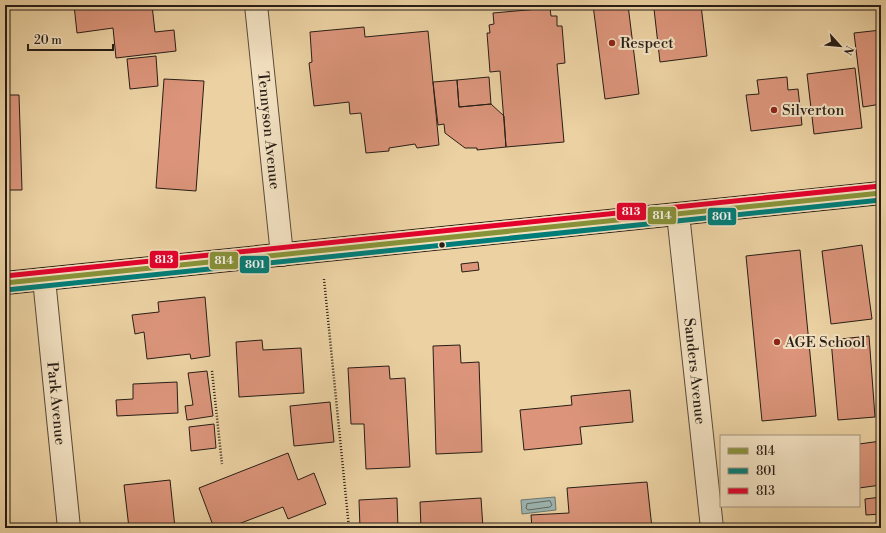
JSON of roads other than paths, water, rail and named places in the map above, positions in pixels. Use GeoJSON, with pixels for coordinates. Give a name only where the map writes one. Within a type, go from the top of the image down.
{"type":"FeatureCollection","features":[{"type":"Feature","properties":{"kind":"main road"},"geometry":{"type":"LineString","coordinates":[[5,283],[881,192]]}},
{"type":"Feature","properties":{"kind":"street","name":"Tennyson Avenue"},"geometry":{"type":"LineString","coordinates":[[256,5],[282,255]]}},
{"type":"Feature","properties":{"kind":"street","name":"Sanders Avenue"},"geometry":{"type":"LineString","coordinates":[[678,214],[712,528]]}},
{"type":"Feature","properties":{"kind":"street","name":"Park Avenue"},"geometry":{"type":"LineString","coordinates":[[44,279],[69,528]]}},
{"type":"Feature","properties":{"kind":"water"},"geometry":{"type":"Polygon","coordinates":[[[555,497],[556,510],[522,514],[521,500],[555,497]]]}},
{"type":"Feature","properties":{"kind":"place","name":"Respect"},"geometry":{"type":"Point","coordinates":[612,43]}},
{"type":"Feature","properties":{"kind":"place","name":"Silverton"},"geometry":{"type":"Point","coordinates":[774,110]}},
{"type":"Feature","properties":{"kind":"place","name":"AGE School"},"geometry":{"type":"Point","coordinates":[777,342]}}]}
